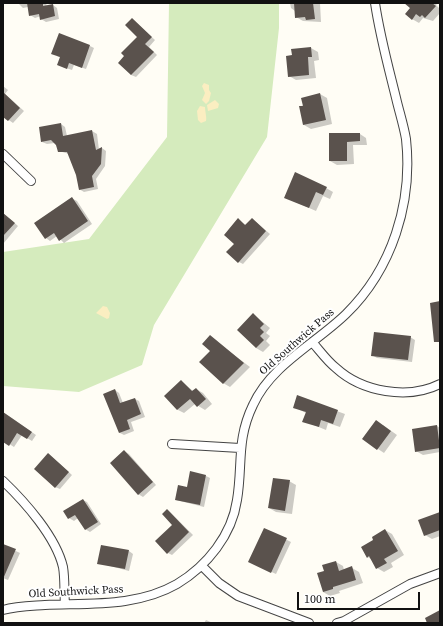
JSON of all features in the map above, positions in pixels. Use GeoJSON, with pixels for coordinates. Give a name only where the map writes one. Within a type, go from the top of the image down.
{"type":"FeatureCollection","features":[{"type":"Feature","properties":{"kind":"street","name":"Old Southwick Pass"},"geometry":{"type":"LineString","coordinates":[[3,610],[22,606],[116,603],[144,598],[176,584],[202,566],[214,552],[225,535],[233,518],[237,500],[240,448],[247,417],[262,389],[283,366],[313,343],[350,310],[377,274],[394,239],[405,198],[407,168],[406,138],[378,24],[375,3]]}},
{"type":"Feature","properties":{"kind":"street"},"geometry":{"type":"LineString","coordinates":[[3,154],[31,181]]}},
{"type":"Feature","properties":{"kind":"street"},"geometry":{"type":"LineString","coordinates":[[313,343],[336,368],[348,377],[367,387],[390,392],[407,393],[433,388],[440,384]]}},
{"type":"Feature","properties":{"kind":"street"},"geometry":{"type":"LineString","coordinates":[[172,444],[240,448]]}},
{"type":"Feature","properties":{"kind":"street"},"geometry":{"type":"LineString","coordinates":[[3,481],[43,527],[54,543],[63,569],[65,604]]}},
{"type":"Feature","properties":{"kind":"street"},"geometry":{"type":"LineString","coordinates":[[202,566],[219,583],[238,596],[309,623]]}},
{"type":"Feature","properties":{"kind":"street"},"geometry":{"type":"LineString","coordinates":[[337,623],[410,584],[440,573]]}},
{"type":"Feature","properties":{"kind":"green space"},"geometry":{"type":"Polygon","coordinates":[[[169,3],[279,3],[279,28],[267,137],[154,325],[142,365],[79,392],[3,386],[3,252],[89,239],[167,137],[169,3]]]}},
{"type":"Feature","properties":{"kind":"sand"},"geometry":{"type":"Polygon","coordinates":[[[204,83],[209,85],[209,90],[211,93],[209,101],[206,104],[202,100],[205,93],[202,86],[204,83]]]}},
{"type":"Feature","properties":{"kind":"sand"},"geometry":{"type":"Polygon","coordinates":[[[215,100],[219,104],[218,108],[208,111],[207,105],[215,100]]]}},
{"type":"Feature","properties":{"kind":"sand"},"geometry":{"type":"Polygon","coordinates":[[[200,106],[205,107],[206,118],[206,121],[201,123],[198,120],[197,111],[200,106]]]}},
{"type":"Feature","properties":{"kind":"sand"},"geometry":{"type":"Polygon","coordinates":[[[103,306],[107,307],[110,313],[109,318],[107,319],[96,313],[103,306]]]}},
{"type":"Feature","properties":{"kind":"building"},"geometry":{"type":"Polygon","coordinates":[[[27,3],[43,3],[43,6],[53,4],[55,16],[40,20],[39,14],[29,16],[27,3]]]}},
{"type":"Feature","properties":{"kind":"building"},"geometry":{"type":"Polygon","coordinates":[[[294,3],[313,3],[315,19],[306,20],[305,17],[295,18],[294,3]]]}},
{"type":"Feature","properties":{"kind":"building"},"geometry":{"type":"Polygon","coordinates":[[[404,3],[432,3],[436,6],[425,18],[422,15],[420,17],[416,14],[412,20],[405,14],[410,8],[404,3]]]}},
{"type":"Feature","properties":{"kind":"building"},"geometry":{"type":"Polygon","coordinates":[[[132,18],[152,37],[145,44],[154,52],[131,75],[118,63],[124,56],[121,53],[137,37],[125,25],[132,18]]]}},
{"type":"Feature","properties":{"kind":"building"},"geometry":{"type":"Polygon","coordinates":[[[59,33],[90,45],[82,68],[69,63],[67,69],[57,65],[60,57],[51,54],[59,33]]]}},
{"type":"Feature","properties":{"kind":"building"},"geometry":{"type":"Polygon","coordinates":[[[311,47],[312,57],[308,57],[309,75],[288,77],[286,56],[292,55],[291,49],[311,47]]]}},
{"type":"Feature","properties":{"kind":"building"},"geometry":{"type":"Polygon","coordinates":[[[3,92],[20,108],[8,121],[3,117],[3,92]]]}},
{"type":"Feature","properties":{"kind":"building"},"geometry":{"type":"Polygon","coordinates":[[[320,93],[326,120],[303,125],[299,106],[303,106],[301,98],[320,93]]]}},
{"type":"Feature","properties":{"kind":"building"},"geometry":{"type":"Polygon","coordinates":[[[61,123],[63,136],[92,130],[96,150],[102,147],[101,164],[92,176],[94,187],[79,190],[76,175],[67,152],[58,152],[56,145],[51,140],[41,142],[39,127],[61,123]]]}},
{"type":"Feature","properties":{"kind":"building"},"geometry":{"type":"Polygon","coordinates":[[[329,133],[360,133],[360,141],[347,142],[347,161],[329,161],[329,133]]]}},
{"type":"Feature","properties":{"kind":"building"},"geometry":{"type":"Polygon","coordinates":[[[295,172],[327,187],[323,195],[316,192],[309,208],[284,198],[295,172]]]}},
{"type":"Feature","properties":{"kind":"building"},"geometry":{"type":"Polygon","coordinates":[[[72,197],[88,221],[59,241],[54,233],[45,239],[34,223],[72,197]]]}},
{"type":"Feature","properties":{"kind":"building"},"geometry":{"type":"Polygon","coordinates":[[[3,213],[15,223],[3,236],[3,213]]]}},
{"type":"Feature","properties":{"kind":"building"},"geometry":{"type":"Polygon","coordinates":[[[238,218],[245,225],[252,218],[266,231],[238,263],[226,252],[234,244],[224,235],[238,218]]]}},
{"type":"Feature","properties":{"kind":"building"},"geometry":{"type":"Polygon","coordinates":[[[440,301],[440,342],[434,342],[430,303],[440,301]]]}},
{"type":"Feature","properties":{"kind":"building"},"geometry":{"type":"Polygon","coordinates":[[[253,313],[264,324],[260,328],[264,332],[260,336],[264,340],[256,348],[237,330],[253,313]]]}},
{"type":"Feature","properties":{"kind":"building"},"geometry":{"type":"Polygon","coordinates":[[[374,332],[411,336],[408,360],[371,356],[374,332]]]}},
{"type":"Feature","properties":{"kind":"building"},"geometry":{"type":"Polygon","coordinates":[[[210,335],[244,363],[223,384],[199,362],[210,351],[202,344],[210,335]]]}},
{"type":"Feature","properties":{"kind":"building"},"geometry":{"type":"Polygon","coordinates":[[[181,380],[192,391],[196,388],[206,399],[197,407],[190,399],[177,410],[164,396],[181,380]]]}},
{"type":"Feature","properties":{"kind":"building"},"geometry":{"type":"Polygon","coordinates":[[[115,389],[120,403],[135,398],[141,414],[127,420],[130,429],[119,433],[103,394],[115,389]]]}},
{"type":"Feature","properties":{"kind":"building"},"geometry":{"type":"Polygon","coordinates":[[[297,395],[338,410],[333,424],[321,420],[319,427],[302,422],[306,412],[293,408],[297,395]]]}},
{"type":"Feature","properties":{"kind":"building"},"geometry":{"type":"Polygon","coordinates":[[[3,412],[32,432],[27,439],[17,433],[9,446],[3,442],[3,412]]]}},
{"type":"Feature","properties":{"kind":"building"},"geometry":{"type":"Polygon","coordinates":[[[376,420],[391,431],[377,450],[362,439],[376,420]]]}},
{"type":"Feature","properties":{"kind":"building"},"geometry":{"type":"Polygon","coordinates":[[[437,425],[440,448],[415,452],[412,429],[437,425]]]}},
{"type":"Feature","properties":{"kind":"building"},"geometry":{"type":"Polygon","coordinates":[[[124,450],[153,482],[138,495],[110,463],[124,450]]]}},
{"type":"Feature","properties":{"kind":"building"},"geometry":{"type":"Polygon","coordinates":[[[48,453],[69,472],[55,488],[34,469],[48,453]]]}},
{"type":"Feature","properties":{"kind":"building"},"geometry":{"type":"Polygon","coordinates":[[[190,471],[206,475],[200,505],[175,500],[178,485],[187,487],[190,471]]]}},
{"type":"Feature","properties":{"kind":"building"},"geometry":{"type":"Polygon","coordinates":[[[273,478],[290,480],[285,511],[268,508],[273,478]]]}},
{"type":"Feature","properties":{"kind":"building"},"geometry":{"type":"Polygon","coordinates":[[[83,499],[98,522],[85,530],[75,515],[68,519],[63,511],[83,499]]]}},
{"type":"Feature","properties":{"kind":"building"},"geometry":{"type":"Polygon","coordinates":[[[167,509],[189,532],[167,554],[155,541],[172,525],[162,514],[167,509]]]}},
{"type":"Feature","properties":{"kind":"building"},"geometry":{"type":"Polygon","coordinates":[[[440,512],[440,530],[424,536],[418,520],[440,512]]]}},
{"type":"Feature","properties":{"kind":"building"},"geometry":{"type":"Polygon","coordinates":[[[264,528],[287,538],[271,573],[248,562],[264,528]]]}},
{"type":"Feature","properties":{"kind":"building"},"geometry":{"type":"Polygon","coordinates":[[[385,529],[398,551],[384,559],[387,563],[376,569],[369,556],[367,558],[361,547],[373,540],[372,537],[385,529]]]}},
{"type":"Feature","properties":{"kind":"building"},"geometry":{"type":"Polygon","coordinates":[[[3,544],[16,549],[3,579],[3,544]]]}},
{"type":"Feature","properties":{"kind":"building"},"geometry":{"type":"Polygon","coordinates":[[[101,545],[129,550],[125,569],[97,564],[101,545]]]}},
{"type":"Feature","properties":{"kind":"building"},"geometry":{"type":"Polygon","coordinates":[[[336,561],[339,571],[352,566],[356,580],[333,587],[333,589],[323,592],[317,573],[324,571],[322,565],[336,561]]]}},
{"type":"Feature","properties":{"kind":"building"},"geometry":{"type":"Polygon","coordinates":[[[440,610],[440,623],[427,623],[425,618],[440,610]]]}}]}
